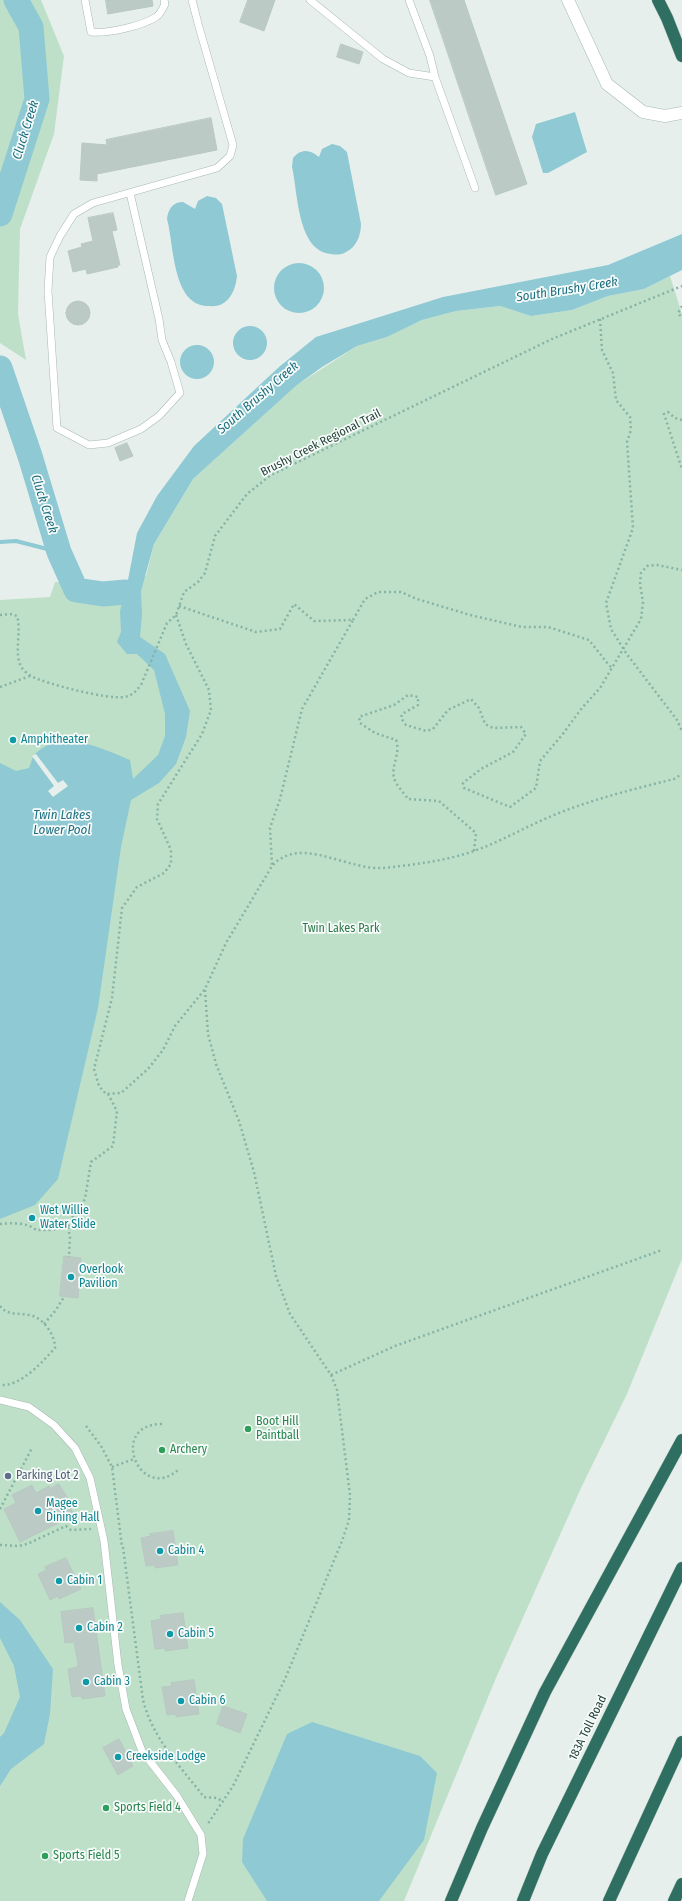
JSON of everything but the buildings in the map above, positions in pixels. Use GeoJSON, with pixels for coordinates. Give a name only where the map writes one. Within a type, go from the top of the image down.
{"type":"FeatureCollection","features":[{"type":"Feature","properties":{"kind":"highway"},"geometry":{"type":"LineString","coordinates":[[656,0],[667,18],[682,56]]}},
{"type":"Feature","properties":{"kind":"highway"},"geometry":{"type":"LineString","coordinates":[[451,1901],[482,1828],[544,1692],[682,1440]]}},
{"type":"Feature","properties":{"kind":"highway","name":"183A Toll Road"},"geometry":{"type":"LineString","coordinates":[[523,1901],[542,1854],[682,1568]]}},
{"type":"Feature","properties":{"kind":"highway"},"geometry":{"type":"LineString","coordinates":[[609,1901],[682,1742]]}},
{"type":"Feature","properties":{"kind":"highway"},"geometry":{"type":"LineString","coordinates":[[674,1901],[682,1884]]}},
{"type":"Feature","properties":{"kind":"main road"},"geometry":{"type":"LineString","coordinates":[[568,0],[607,84],[643,112],[665,116],[682,112]]}},
{"type":"Feature","properties":{"kind":"lane"},"geometry":{"type":"LineString","coordinates":[[85,0],[91,32],[101,33],[126,28],[157,17],[165,4],[164,0]]}},
{"type":"Feature","properties":{"kind":"lane"},"geometry":{"type":"LineString","coordinates":[[130,193],[160,319],[162,340],[171,362],[180,393],[159,416],[141,429],[108,443],[89,445],[57,428],[49,308],[50,257],[60,236],[74,214],[93,203],[217,168],[230,156],[234,145],[192,0]]}},
{"type":"Feature","properties":{"kind":"lane"},"geometry":{"type":"LineString","coordinates":[[310,0],[383,59],[409,73],[435,77]]}},
{"type":"Feature","properties":{"kind":"lane"},"geometry":{"type":"LineString","coordinates":[[409,0],[430,56],[435,77],[475,188]]}},
{"type":"Feature","properties":{"kind":"lane"},"geometry":{"type":"LineString","coordinates":[[0,1400],[29,1407],[54,1425],[75,1448],[90,1478],[104,1541],[118,1665],[126,1709],[142,1752],[177,1796],[201,1835],[203,1854],[188,1901]]}},
{"type":"Feature","properties":{"kind":"path","name":"Brushy Creek Regional Trail"},"geometry":{"type":"LineString","coordinates":[[30,676],[71,689],[122,698],[135,692],[141,685],[161,634],[167,623],[176,615],[184,592],[198,582],[205,573],[216,536],[246,494],[271,476],[552,339],[682,286]]}},
{"type":"Feature","properties":{"kind":"path"},"geometry":{"type":"LineString","coordinates":[[682,306],[678,313],[682,318]]}},
{"type":"Feature","properties":{"kind":"path"},"geometry":{"type":"LineString","coordinates":[[600,319],[602,350],[613,373],[616,400],[630,417],[631,430],[627,442],[633,528],[606,603],[611,629],[624,650],[677,720],[682,731]]}},
{"type":"Feature","properties":{"kind":"path"},"geometry":{"type":"LineString","coordinates":[[682,420],[675,418],[668,412],[664,414],[682,469]]}},
{"type":"Feature","properties":{"kind":"path"},"geometry":{"type":"LineString","coordinates":[[474,851],[476,833],[439,801],[408,799],[394,778],[394,764],[399,748],[396,740],[375,733],[360,723],[359,717],[394,705],[408,695],[418,697],[418,705],[402,714],[401,718],[406,725],[426,731],[433,729],[448,710],[471,699],[479,708],[485,724],[493,728],[521,727],[526,734],[513,752],[481,769],[463,783],[464,788],[510,807],[536,788],[540,761],[582,708],[600,688],[642,619],[643,602],[640,584],[641,574],[647,566],[657,565],[682,570]]}},
{"type":"Feature","properties":{"kind":"path"},"geometry":{"type":"LineString","coordinates":[[272,866],[270,828],[280,799],[302,709],[365,599],[378,592],[401,592],[417,599],[470,615],[522,627],[548,627],[589,640],[613,668]]}},
{"type":"Feature","properties":{"kind":"path"},"geometry":{"type":"LineString","coordinates":[[179,606],[256,632],[280,629],[294,604],[314,622],[353,620]]}},
{"type":"Feature","properties":{"kind":"path"},"geometry":{"type":"LineString","coordinates":[[0,615],[12,614],[17,616],[19,622],[19,658],[22,668],[30,676],[0,688]]}},
{"type":"Feature","properties":{"kind":"path"},"geometry":{"type":"LineString","coordinates":[[70,1257],[70,1237],[68,1227],[74,1214],[85,1200],[91,1162],[113,1146],[117,1111],[108,1094],[99,1086],[94,1069],[112,998],[122,908],[137,887],[164,873],[171,864],[171,850],[156,819],[158,804],[202,734],[211,710],[209,690],[186,644],[176,615]]}},
{"type":"Feature","properties":{"kind":"path"},"geometry":{"type":"LineString","coordinates":[[108,1094],[121,1093],[148,1069],[163,1050],[175,1026],[205,989],[226,943],[272,866],[281,858],[298,853],[310,854],[356,866],[380,868],[443,860],[474,851],[555,814],[604,797],[674,779],[682,774]]}},
{"type":"Feature","properties":{"kind":"path"},"geometry":{"type":"LineString","coordinates":[[201,1835],[233,1786],[285,1679],[342,1541],[349,1520],[350,1495],[337,1390],[331,1375],[290,1314],[276,1276],[254,1172],[239,1121],[216,1064],[208,1034],[205,989]]}},
{"type":"Feature","properties":{"kind":"path"},"geometry":{"type":"LineString","coordinates":[[0,1224],[12,1223],[32,1227],[36,1230],[50,1230],[68,1227]]}},
{"type":"Feature","properties":{"kind":"path"},"geometry":{"type":"LineString","coordinates":[[331,1375],[395,1346],[662,1250]]}},
{"type":"Feature","properties":{"kind":"path"},"geometry":{"type":"LineString","coordinates":[[44,1324],[56,1310],[64,1297]]}},
{"type":"Feature","properties":{"kind":"path"},"geometry":{"type":"LineString","coordinates":[[0,1306],[10,1314],[33,1316],[44,1324],[51,1332],[55,1340],[55,1348],[34,1371],[16,1381],[0,1385]]}},
{"type":"Feature","properties":{"kind":"path"},"geometry":{"type":"LineString","coordinates":[[162,1424],[150,1426],[141,1431],[134,1441],[134,1460],[142,1471],[152,1476],[170,1476],[179,1469]]}},
{"type":"Feature","properties":{"kind":"path"},"geometry":{"type":"LineString","coordinates":[[86,1426],[112,1467],[147,1713],[158,1739],[204,1797],[217,1798],[223,1801]]}},
{"type":"Feature","properties":{"kind":"path"},"geometry":{"type":"LineString","coordinates":[[0,1509],[32,1448]]}},
{"type":"Feature","properties":{"kind":"path"},"geometry":{"type":"LineString","coordinates":[[112,1467],[134,1460]]}},
{"type":"Feature","properties":{"kind":"path"},"geometry":{"type":"LineString","coordinates":[[0,1545],[19,1546],[27,1544],[66,1526],[71,1530],[92,1529]]}},
{"type":"Feature","properties":{"kind":"green space"},"geometry":{"type":"Polygon","coordinates":[[[0,0],[41,0],[64,56],[54,134],[20,229],[18,314],[26,360],[0,343],[0,0]]]}},
{"type":"Feature","properties":{"kind":"green space","name":"Twin Lakes Park"},"geometry":{"type":"Polygon","coordinates":[[[670,276],[682,314],[682,1259],[627,1394],[581,1488],[496,1678],[404,1901],[0,1901],[0,600],[50,597],[55,582],[127,585],[146,576],[154,544],[193,479],[297,385],[357,346],[387,337],[422,320],[456,311],[500,306],[531,316],[572,310],[608,296],[644,289],[670,276]]]}},
{"type":"Feature","properties":{"kind":"water"},"geometry":{"type":"Polygon","coordinates":[[[575,112],[587,152],[548,173],[543,173],[532,137],[536,124],[575,112]]]}},
{"type":"Feature","properties":{"kind":"water"},"geometry":{"type":"Polygon","coordinates":[[[332,144],[340,146],[347,152],[361,224],[356,244],[350,250],[337,255],[320,250],[311,243],[305,232],[298,205],[292,167],[293,158],[296,155],[306,151],[319,157],[322,149],[332,144]]]}},
{"type":"Feature","properties":{"kind":"water"},"geometry":{"type":"Polygon","coordinates":[[[207,196],[216,198],[222,204],[237,276],[236,284],[231,296],[218,306],[206,306],[195,302],[187,295],[176,271],[167,219],[170,209],[176,203],[183,202],[195,209],[198,201],[207,196]]]}},
{"type":"Feature","properties":{"kind":"water","name":"Twin Lakes Lower Pool"},"geometry":{"type":"Polygon","coordinates":[[[682,234],[682,270],[644,289],[608,296],[572,310],[531,316],[500,306],[456,311],[422,320],[387,337],[357,346],[322,367],[297,385],[193,479],[154,544],[141,591],[142,615],[140,637],[165,654],[190,711],[186,737],[176,764],[159,783],[131,800],[121,847],[98,1008],[58,1179],[35,1205],[0,1219],[0,763],[16,771],[29,768],[34,755],[46,746],[57,742],[69,741],[107,750],[130,760],[133,779],[158,755],[165,736],[165,714],[154,670],[137,654],[127,654],[117,642],[121,632],[120,611],[127,585],[137,533],[157,496],[194,446],[279,367],[316,337],[443,297],[608,265],[682,234]]]}},
{"type":"Feature","properties":{"kind":"water"},"geometry":{"type":"Polygon","coordinates":[[[299,263],[308,265],[317,270],[322,279],[324,288],[322,297],[317,306],[308,311],[299,313],[290,311],[281,306],[276,297],[274,288],[276,279],[281,270],[290,265],[299,263]]]}},
{"type":"Feature","properties":{"kind":"water"},"geometry":{"type":"Polygon","coordinates":[[[247,326],[253,326],[257,327],[264,333],[267,343],[266,350],[260,357],[253,360],[247,360],[243,359],[236,353],[233,346],[233,340],[234,336],[240,329],[247,326]]]}},
{"type":"Feature","properties":{"kind":"water"},"geometry":{"type":"Polygon","coordinates":[[[197,345],[209,350],[214,362],[209,374],[197,379],[185,374],[180,362],[185,350],[197,345]]]}},
{"type":"Feature","properties":{"kind":"water"},"geometry":{"type":"Polygon","coordinates":[[[0,1602],[20,1620],[53,1669],[50,1714],[44,1744],[11,1769],[0,1786],[0,1737],[4,1733],[20,1697],[14,1666],[0,1638],[0,1602]]]}},
{"type":"Feature","properties":{"kind":"water"},"geometry":{"type":"Polygon","coordinates":[[[312,1722],[420,1756],[437,1773],[424,1840],[379,1901],[267,1901],[242,1862],[243,1839],[287,1734],[312,1722]]]}},
{"type":"Feature","properties":{"kind":"pier"},"geometry":{"type":"Polygon","coordinates":[[[36,754],[58,783],[63,780],[68,786],[53,797],[48,791],[54,786],[32,756],[36,754]]]}},
{"type":"Feature","properties":{"kind":"waterway","name":"Cluck Creek"},"geometry":{"type":"LineString","coordinates":[[0,214],[37,99],[31,27],[16,0]]}},
{"type":"Feature","properties":{"kind":"waterway","name":"Cluck Creek"},"geometry":{"type":"LineString","coordinates":[[0,368],[30,456],[59,552],[76,590],[103,594],[126,592]]}},
{"type":"Feature","properties":{"kind":"waterway"},"geometry":{"type":"LineString","coordinates":[[0,542],[16,541],[59,552]]}},
{"type":"Feature","properties":{"kind":"place","name":"Amphitheater"},"geometry":{"type":"Point","coordinates":[13,740]}},
{"type":"Feature","properties":{"kind":"place","name":"Wet Willie Water Slide"},"geometry":{"type":"Point","coordinates":[32,1218]}},
{"type":"Feature","properties":{"kind":"place","name":"Overlook Pavilion"},"geometry":{"type":"Point","coordinates":[71,1277]}},
{"type":"Feature","properties":{"kind":"place","name":"Boot Hill Paintball"},"geometry":{"type":"Point","coordinates":[248,1429]}},
{"type":"Feature","properties":{"kind":"place","name":"Archery"},"geometry":{"type":"Point","coordinates":[162,1450]}},
{"type":"Feature","properties":{"kind":"place","name":"Parking Lot 2"},"geometry":{"type":"Point","coordinates":[8,1476]}},
{"type":"Feature","properties":{"kind":"place","name":"Magee Dining Hall"},"geometry":{"type":"Point","coordinates":[38,1511]}},
{"type":"Feature","properties":{"kind":"place","name":"Cabin 4"},"geometry":{"type":"Point","coordinates":[160,1551]}},
{"type":"Feature","properties":{"kind":"place","name":"Cabin 1"},"geometry":{"type":"Point","coordinates":[59,1581]}},
{"type":"Feature","properties":{"kind":"place","name":"Cabin 2"},"geometry":{"type":"Point","coordinates":[79,1628]}},
{"type":"Feature","properties":{"kind":"place","name":"Cabin 5"},"geometry":{"type":"Point","coordinates":[170,1634]}},
{"type":"Feature","properties":{"kind":"place","name":"Cabin 3"},"geometry":{"type":"Point","coordinates":[86,1682]}},
{"type":"Feature","properties":{"kind":"place","name":"Cabin 6"},"geometry":{"type":"Point","coordinates":[181,1701]}},
{"type":"Feature","properties":{"kind":"place","name":"Creekside Lodge"},"geometry":{"type":"Point","coordinates":[118,1757]}},
{"type":"Feature","properties":{"kind":"place","name":"Sports Field 4"},"geometry":{"type":"Point","coordinates":[106,1808]}},
{"type":"Feature","properties":{"kind":"place","name":"Sports Field 5"},"geometry":{"type":"Point","coordinates":[45,1856]}},
{"type":"Feature","properties":{"kind":"water label","name":"South Brushy Creek"},"geometry":{"type":"Point","coordinates":[567,290]}},
{"type":"Feature","properties":{"kind":"water label","name":"South Brushy Creek"},"geometry":{"type":"Point","coordinates":[258,398]}}]}
